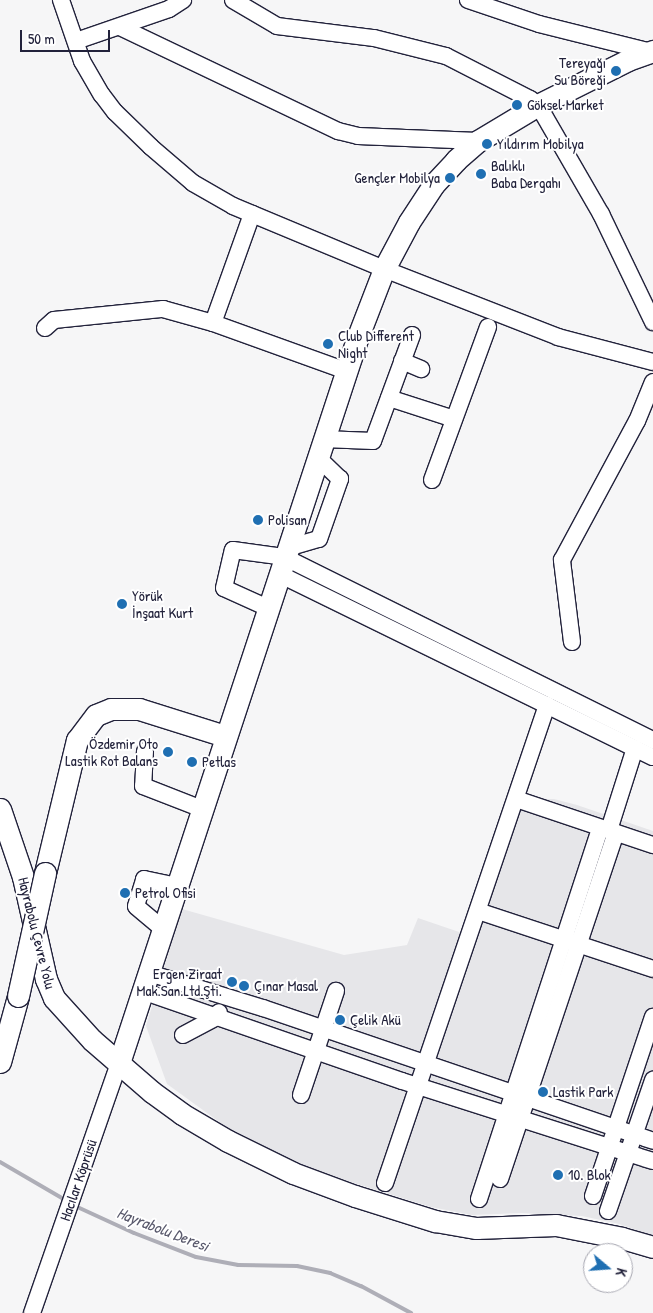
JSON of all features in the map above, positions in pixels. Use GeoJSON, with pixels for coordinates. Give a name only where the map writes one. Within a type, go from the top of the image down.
{"type":"FeatureCollection","features":[{"type":"Feature","properties":{"kind":"main road"},"geometry":{"type":"LineString","coordinates":[[119,1063],[320,448],[384,269],[409,222],[434,184],[456,160],[478,141],[538,105],[628,60],[652,52]]}},
{"type":"Feature","properties":{"kind":"main road"},"geometry":{"type":"LineString","coordinates":[[0,1062],[18,996],[77,740],[96,715],[111,709],[139,709],[225,736]]}},
{"type":"Feature","properties":{"kind":"main road","name":"Hayrabolu Çevre Yolu"},"geometry":{"type":"LineString","coordinates":[[0,809],[23,877],[46,980],[54,998],[92,1040],[152,1092],[182,1114],[228,1141],[293,1173],[355,1196],[455,1225],[476,1228],[556,1225],[605,1234],[653,1247]]}},
{"type":"Feature","properties":{"kind":"street"},"geometry":{"type":"LineString","coordinates":[[61,0],[82,61],[102,95],[134,130],[193,183],[233,206],[384,269],[558,337],[653,362]]}},
{"type":"Feature","properties":{"kind":"street"},"geometry":{"type":"LineString","coordinates":[[76,41],[169,9],[183,0]]}},
{"type":"Feature","properties":{"kind":"street"},"geometry":{"type":"LineString","coordinates":[[234,0],[278,26],[374,38],[446,56],[530,99],[538,105],[602,214],[653,322]]}},
{"type":"Feature","properties":{"kind":"street"},"geometry":{"type":"LineString","coordinates":[[472,1],[538,24],[652,52]]}},
{"type":"Feature","properties":{"kind":"street"},"geometry":{"type":"LineString","coordinates":[[120,27],[338,132],[358,136],[478,141]]}},
{"type":"Feature","properties":{"kind":"street"},"geometry":{"type":"LineString","coordinates":[[213,323],[252,214]]}},
{"type":"Feature","properties":{"kind":"street"},"geometry":{"type":"LineString","coordinates":[[45,328],[54,320],[163,309],[213,323],[346,371]]}},
{"type":"Feature","properties":{"kind":"street"},"geometry":{"type":"LineString","coordinates":[[432,480],[488,327]]}},
{"type":"Feature","properties":{"kind":"street"},"geometry":{"type":"LineString","coordinates":[[284,559],[319,540],[340,479],[320,448],[373,441],[412,335]]}},
{"type":"Feature","properties":{"kind":"street"},"geometry":{"type":"LineString","coordinates":[[402,361],[421,369]]}},
{"type":"Feature","properties":{"kind":"street"},"geometry":{"type":"LineString","coordinates":[[572,642],[562,560],[637,421],[653,382]]}},
{"type":"Feature","properties":{"kind":"street"},"geometry":{"type":"LineString","coordinates":[[389,398],[454,419]]}},
{"type":"Feature","properties":{"kind":"street"},"geometry":{"type":"LineString","coordinates":[[268,608],[224,588],[233,550],[284,559],[653,740]]}},
{"type":"Feature","properties":{"kind":"street"},"geometry":{"type":"LineString","coordinates":[[284,559],[547,705],[653,757]]}},
{"type":"Feature","properties":{"kind":"street"},"geometry":{"type":"LineString","coordinates":[[385,1182],[547,705]]}},
{"type":"Feature","properties":{"kind":"street"},"geometry":{"type":"LineString","coordinates":[[479,1199],[513,1117],[635,748]]}},
{"type":"Feature","properties":{"kind":"street"},"geometry":{"type":"LineString","coordinates":[[145,751],[143,786],[202,809]]}},
{"type":"Feature","properties":{"kind":"street"},"geometry":{"type":"LineString","coordinates":[[516,799],[653,845]]}},
{"type":"Feature","properties":{"kind":"street"},"geometry":{"type":"LineString","coordinates":[[163,929],[136,906],[144,879],[177,886]]}},
{"type":"Feature","properties":{"kind":"street"},"geometry":{"type":"LineString","coordinates":[[478,911],[653,969]]}},
{"type":"Feature","properties":{"kind":"street"},"geometry":{"type":"LineString","coordinates":[[146,982],[224,996],[653,1141]]}},
{"type":"Feature","properties":{"kind":"street"},"geometry":{"type":"LineString","coordinates":[[146,982],[217,1017],[418,1086],[653,1162]]}},
{"type":"Feature","properties":{"kind":"street"},"geometry":{"type":"LineString","coordinates":[[301,1094],[336,991]]}},
{"type":"Feature","properties":{"kind":"street"},"geometry":{"type":"LineString","coordinates":[[183,1035],[217,1017],[224,996]]}},
{"type":"Feature","properties":{"kind":"street"},"geometry":{"type":"LineString","coordinates":[[593,1196],[653,1017]]}},
{"type":"Feature","properties":{"kind":"street","name":"Hacılar Köprüsü"},"geometry":{"type":"LineString","coordinates":[[32,1313],[119,1063]]}},
{"type":"Feature","properties":{"kind":"street"},"geometry":{"type":"LineString","coordinates":[[608,1211],[653,1080]]}},
{"type":"Feature","properties":{"kind":"street"},"geometry":{"type":"LineString","coordinates":[[500,1179],[513,1117]]}},
{"type":"Feature","properties":{"kind":"shaded area"},"geometry":{"type":"Polygon","coordinates":[[[536,799],[554,799],[577,805],[653,831],[653,1236],[619,1224],[582,1216],[522,1213],[472,1215],[431,1207],[354,1183],[278,1156],[225,1126],[167,1084],[146,1026],[182,909],[344,955],[407,945],[418,918],[462,933],[509,811],[536,799]]]}},
{"type":"Feature","properties":{"kind":"waterway","name":"Hayrabolu Deresi"},"geometry":{"type":"LineString","coordinates":[[0,1162],[67,1201]]}},
{"type":"Feature","properties":{"kind":"waterway","name":"Hayrabolu Deresi"},"geometry":{"type":"LineString","coordinates":[[73,1205],[134,1233],[196,1257],[238,1265],[297,1266],[330,1273],[361,1286],[411,1313]]}},
{"type":"Feature","properties":{"kind":"place","name":"Tereyağı Su Böreği"},"geometry":{"type":"Point","coordinates":[616,71]}},
{"type":"Feature","properties":{"kind":"place","name":"Göksel Market"},"geometry":{"type":"Point","coordinates":[517,105]}},
{"type":"Feature","properties":{"kind":"place","name":"Yıldırım Mobilya"},"geometry":{"type":"Point","coordinates":[487,144]}},
{"type":"Feature","properties":{"kind":"place","name":"Balıklı Baba Dergahı"},"geometry":{"type":"Point","coordinates":[481,174]}},
{"type":"Feature","properties":{"kind":"place","name":"Gençler Mobilya"},"geometry":{"type":"Point","coordinates":[450,178]}},
{"type":"Feature","properties":{"kind":"place","name":"Club Different Night"},"geometry":{"type":"Point","coordinates":[328,344]}},
{"type":"Feature","properties":{"kind":"place","name":"Polisan"},"geometry":{"type":"Point","coordinates":[258,520]}},
{"type":"Feature","properties":{"kind":"place","name":"Yörük İnşaat Kurt"},"geometry":{"type":"Point","coordinates":[122,604]}},
{"type":"Feature","properties":{"kind":"place","name":"Özdemir Oto Lastik Rot Balans"},"geometry":{"type":"Point","coordinates":[168,752]}},
{"type":"Feature","properties":{"kind":"place","name":"Petlas"},"geometry":{"type":"Point","coordinates":[192,762]}},
{"type":"Feature","properties":{"kind":"place","name":"Petrol Ofisi"},"geometry":{"type":"Point","coordinates":[125,893]}},
{"type":"Feature","properties":{"kind":"place","name":"Ergen Ziraat Mak.San.Ltd.Şti."},"geometry":{"type":"Point","coordinates":[232,982]}},
{"type":"Feature","properties":{"kind":"place","name":"Çınar Masal"},"geometry":{"type":"Point","coordinates":[244,986]}},
{"type":"Feature","properties":{"kind":"place","name":"Çelik Akü"},"geometry":{"type":"Point","coordinates":[340,1020]}},
{"type":"Feature","properties":{"kind":"place","name":"Lastik Park"},"geometry":{"type":"Point","coordinates":[543,1092]}},
{"type":"Feature","properties":{"kind":"place","name":"10. Blok"},"geometry":{"type":"Point","coordinates":[558,1175]}}]}
